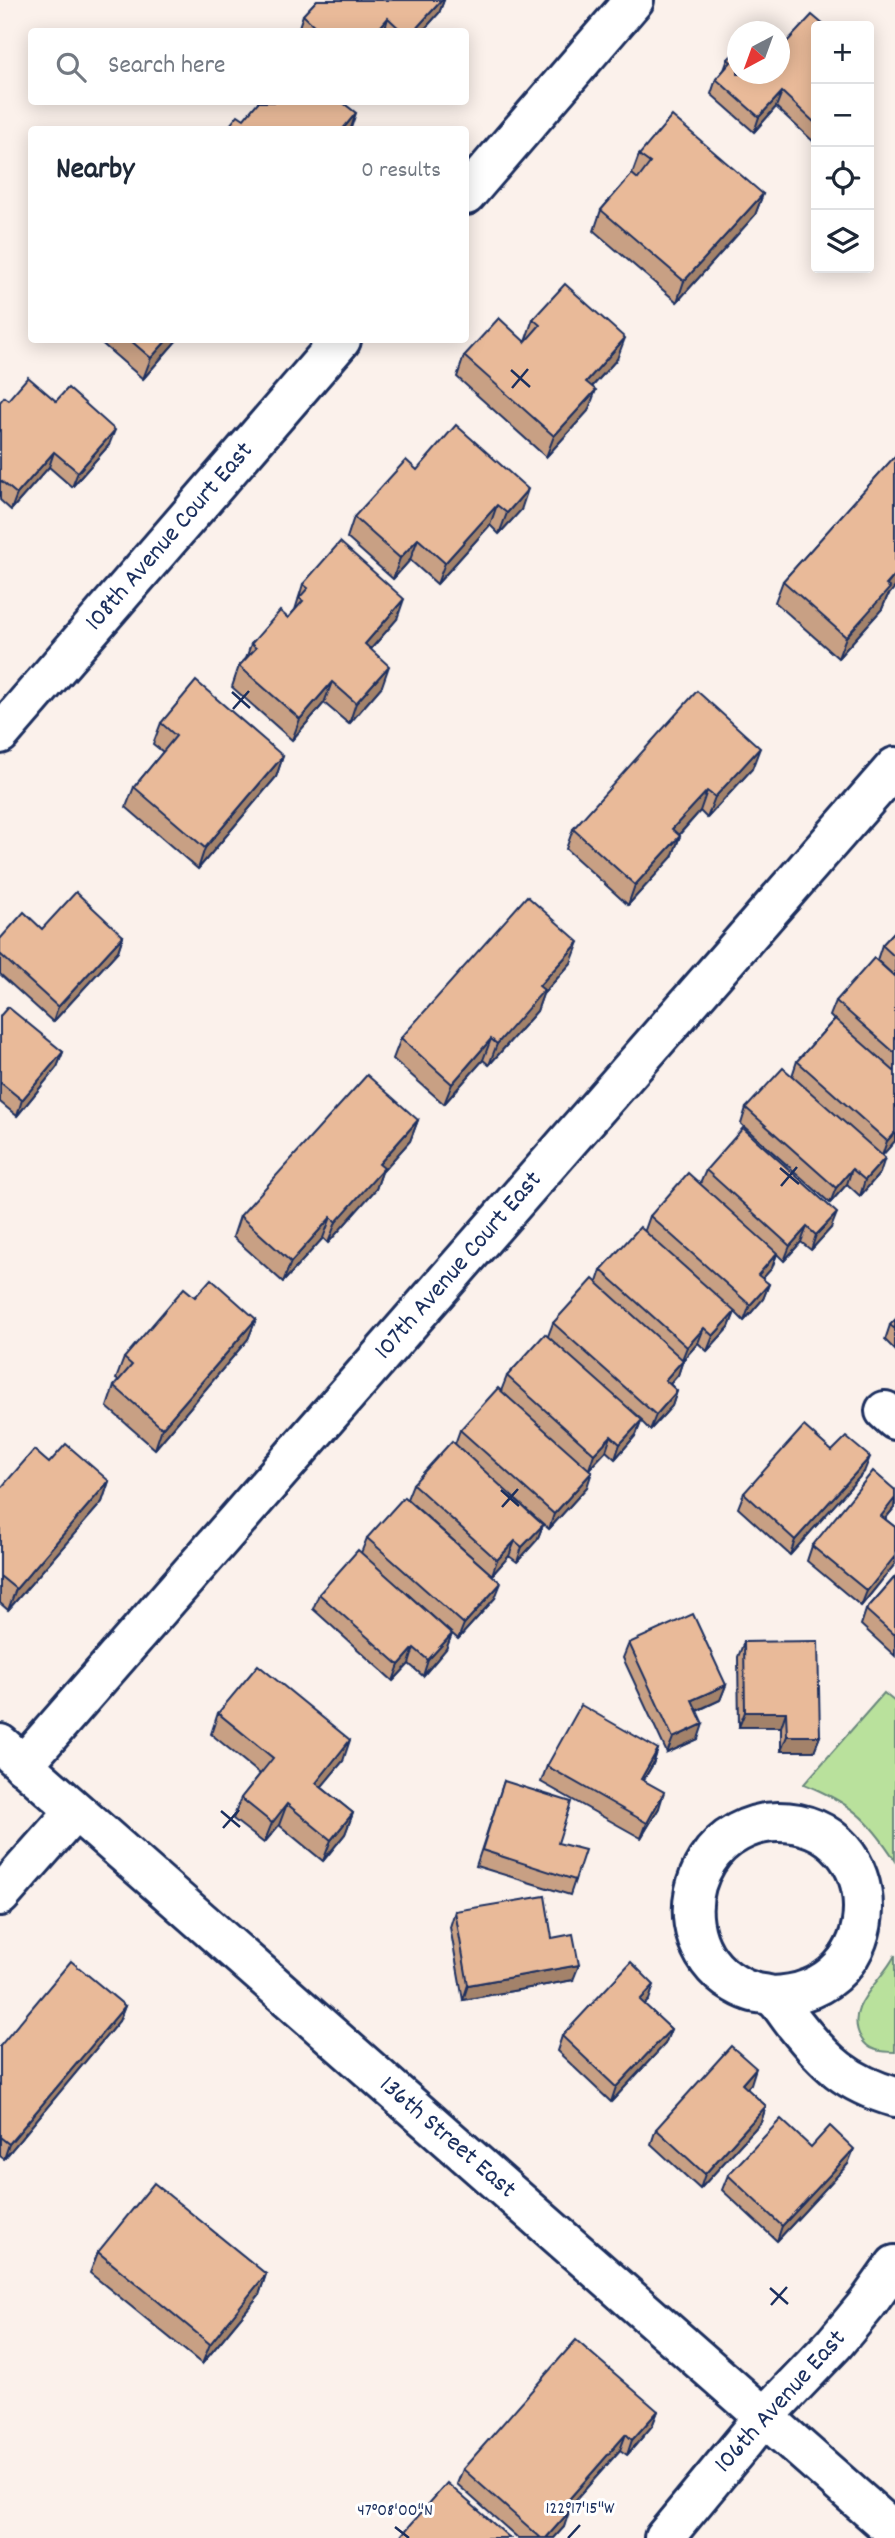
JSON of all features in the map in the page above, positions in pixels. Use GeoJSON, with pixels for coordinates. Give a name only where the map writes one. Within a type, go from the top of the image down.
{"type":"FeatureCollection","features":[{"type":"Feature","properties":{"kind":"street"},"geometry":{"type":"LineString","coordinates":[[469,192],[634,0]]}},
{"type":"Feature","properties":{"kind":"street","name":"108th Avenue Court East"},"geometry":{"type":"LineString","coordinates":[[0,734],[338,343]]}},
{"type":"Feature","properties":{"kind":"street","name":"107th Avenue Court East"},"geometry":{"type":"LineString","coordinates":[[11,1754],[895,767]]}},
{"type":"Feature","properties":{"kind":"street","name":"136th Street East"},"geometry":{"type":"LineString","coordinates":[[11,1754],[895,2532]]}},
{"type":"Feature","properties":{"kind":"street"},"geometry":{"type":"LineString","coordinates":[[0,1896],[75,1811]]}},
{"type":"Feature","properties":{"kind":"street"},"geometry":{"type":"LineString","coordinates":[[771,1996],[791,1996],[810,1990],[827,1982],[842,1969],[854,1954],[863,1931],[866,1910],[863,1888],[854,1866],[836,1844],[810,1828],[779,1822],[745,1828],[729,1837],[712,1853],[698,1875],[693,1891],[695,1934],[708,1960],[726,1978],[750,1991],[771,1996],[831,2065],[855,2082],[895,2097]]}},
{"type":"Feature","properties":{"kind":"street","name":"106th Avenue East"},"geometry":{"type":"LineString","coordinates":[[664,2538],[764,2417],[834,2344],[895,2265]]}},
{"type":"Feature","properties":{"kind":"green space"},"geometry":{"type":"Polygon","coordinates":[[[884,1693],[895,1702],[895,1860],[876,1833],[857,1813],[834,1798],[804,1784],[884,1693]]]}},
{"type":"Feature","properties":{"kind":"green space"},"geometry":{"type":"Polygon","coordinates":[[[895,1955],[895,2052],[885,2052],[875,2050],[864,2042],[857,2026],[857,2015],[866,1995],[895,1955]]]}},
{"type":"Feature","properties":{"kind":"building"},"geometry":{"type":"Polygon","coordinates":[[[317,0],[442,0],[417,28],[399,28],[388,18],[379,28],[317,28],[303,15],[317,0]]]}},
{"type":"Feature","properties":{"kind":"building"},"geometry":{"type":"Polygon","coordinates":[[[812,15],[819,21],[811,21],[811,119],[782,92],[759,117],[716,79],[727,67],[727,84],[790,84],[790,39],[812,15]]]}},
{"type":"Feature","properties":{"kind":"building"},"geometry":{"type":"Polygon","coordinates":[[[256,105],[346,105],[356,113],[345,126],[229,126],[238,115],[244,119],[256,105]]]}},
{"type":"Feature","properties":{"kind":"building"},"geometry":{"type":"Polygon","coordinates":[[[672,116],[763,194],[684,281],[601,210],[632,174],[638,179],[650,163],[639,155],[672,116]]]}},
{"type":"Feature","properties":{"kind":"building"},"geometry":{"type":"Polygon","coordinates":[[[565,284],[625,338],[586,382],[596,390],[554,436],[464,356],[499,318],[525,342],[540,325],[533,319],[565,284]]]}},
{"type":"Feature","properties":{"kind":"building"},"geometry":{"type":"Polygon","coordinates":[[[134,343],[164,343],[151,358],[134,343]]]}},
{"type":"Feature","properties":{"kind":"building"},"geometry":{"type":"Polygon","coordinates":[[[28,377],[56,401],[68,388],[115,430],[78,472],[54,452],[17,494],[0,480],[0,402],[4,397],[8,400],[28,377]]]}},
{"type":"Feature","properties":{"kind":"building"},"geometry":{"type":"Polygon","coordinates":[[[456,425],[528,489],[507,513],[497,505],[445,563],[418,539],[400,558],[354,517],[406,460],[417,470],[456,425]]]}},
{"type":"Feature","properties":{"kind":"building"},"geometry":{"type":"Polygon","coordinates":[[[895,456],[895,575],[886,585],[890,588],[846,637],[783,581],[895,456]]]}},
{"type":"Feature","properties":{"kind":"building"},"geometry":{"type":"Polygon","coordinates":[[[340,542],[404,599],[365,644],[389,666],[356,703],[332,682],[300,719],[239,666],[256,648],[251,644],[280,611],[288,618],[303,601],[299,598],[308,588],[303,584],[340,542]]]}},
{"type":"Feature","properties":{"kind":"building"},"geometry":{"type":"Polygon","coordinates":[[[196,681],[283,756],[205,848],[134,787],[176,736],[161,723],[196,681]]]}},
{"type":"Feature","properties":{"kind":"building"},"geometry":{"type":"Polygon","coordinates":[[[697,691],[760,748],[715,797],[707,791],[672,829],[680,836],[635,885],[573,829],[697,691]]]}},
{"type":"Feature","properties":{"kind":"building"},"geometry":{"type":"Polygon","coordinates":[[[76,892],[123,936],[58,1007],[0,954],[0,939],[24,912],[42,929],[76,892]]]}},
{"type":"Feature","properties":{"kind":"building"},"geometry":{"type":"Polygon","coordinates":[[[527,896],[579,942],[539,986],[544,990],[497,1044],[491,1039],[452,1084],[401,1038],[527,896]]]}},
{"type":"Feature","properties":{"kind":"building"},"geometry":{"type":"Polygon","coordinates":[[[895,931],[895,957],[882,945],[895,931]]]}},
{"type":"Feature","properties":{"kind":"building"},"geometry":{"type":"Polygon","coordinates":[[[874,958],[895,977],[895,1053],[836,1001],[874,958]]]}},
{"type":"Feature","properties":{"kind":"building"},"geometry":{"type":"Polygon","coordinates":[[[8,1007],[63,1052],[22,1100],[0,1082],[0,1016],[8,1007]]]}},
{"type":"Feature","properties":{"kind":"building"},"geometry":{"type":"Polygon","coordinates":[[[835,1019],[895,1072],[895,1132],[887,1141],[797,1061],[835,1019]]]}},
{"type":"Feature","properties":{"kind":"building"},"geometry":{"type":"Polygon","coordinates":[[[783,1068],[885,1158],[865,1180],[852,1169],[836,1188],[746,1108],[783,1068]]]}},
{"type":"Feature","properties":{"kind":"building"},"geometry":{"type":"Polygon","coordinates":[[[367,1075],[418,1120],[379,1164],[384,1168],[336,1222],[331,1217],[291,1262],[240,1216],[367,1075]]]}},
{"type":"Feature","properties":{"kind":"building"},"geometry":{"type":"Polygon","coordinates":[[[743,1128],[837,1213],[816,1235],[807,1227],[790,1246],[706,1170],[743,1128]]]}},
{"type":"Feature","properties":{"kind":"building"},"geometry":{"type":"Polygon","coordinates":[[[688,1173],[777,1253],[758,1275],[769,1284],[750,1305],[650,1216],[688,1173]]]}},
{"type":"Feature","properties":{"kind":"building"},"geometry":{"type":"Polygon","coordinates":[[[640,1227],[735,1312],[713,1336],[704,1328],[687,1347],[601,1270],[640,1227]]]}},
{"type":"Feature","properties":{"kind":"building"},"geometry":{"type":"Polygon","coordinates":[[[211,1279],[256,1319],[162,1428],[114,1386],[132,1365],[124,1358],[184,1288],[195,1297],[211,1279]]]}},
{"type":"Feature","properties":{"kind":"building"},"geometry":{"type":"Polygon","coordinates":[[[593,1279],[683,1360],[665,1380],[677,1391],[656,1415],[553,1323],[593,1279]]]}},
{"type":"Feature","properties":{"kind":"building"},"geometry":{"type":"Polygon","coordinates":[[[545,1334],[642,1420],[620,1444],[611,1436],[594,1454],[507,1376],[545,1334]]]}},
{"type":"Feature","properties":{"kind":"building"},"geometry":{"type":"Polygon","coordinates":[[[498,1388],[592,1472],[554,1514],[460,1430],[498,1388]]]}},
{"type":"Feature","properties":{"kind":"building"},"geometry":{"type":"Polygon","coordinates":[[[804,1426],[832,1451],[846,1437],[870,1457],[795,1540],[744,1493],[804,1426]]]}},
{"type":"Feature","properties":{"kind":"building"},"geometry":{"type":"Polygon","coordinates":[[[452,1441],[543,1525],[522,1547],[515,1541],[497,1560],[413,1484],[452,1441]]]}},
{"type":"Feature","properties":{"kind":"building"},"geometry":{"type":"Polygon","coordinates":[[[66,1444],[109,1481],[16,1589],[0,1576],[0,1489],[34,1450],[49,1463],[66,1444]]]}},
{"type":"Feature","properties":{"kind":"building"},"geometry":{"type":"Polygon","coordinates":[[[873,1471],[895,1490],[895,1498],[881,1516],[895,1527],[895,1556],[867,1591],[812,1546],[873,1471]]]}},
{"type":"Feature","properties":{"kind":"building"},"geometry":{"type":"Polygon","coordinates":[[[404,1497],[501,1583],[464,1624],[367,1538],[404,1497]]]}},
{"type":"Feature","properties":{"kind":"building"},"geometry":{"type":"Polygon","coordinates":[[[358,1550],[452,1634],[428,1660],[414,1648],[399,1665],[319,1594],[358,1550]]]}},
{"type":"Feature","properties":{"kind":"building"},"geometry":{"type":"Polygon","coordinates":[[[895,1577],[895,1636],[866,1610],[895,1577]]]}},
{"type":"Feature","properties":{"kind":"building"},"geometry":{"type":"Polygon","coordinates":[[[693,1614],[726,1685],[692,1700],[703,1724],[673,1738],[629,1643],[693,1614]]]}},
{"type":"Feature","properties":{"kind":"building"},"geometry":{"type":"Polygon","coordinates":[[[818,1641],[820,1736],[787,1736],[786,1712],[745,1712],[744,1642],[818,1641]]]}},
{"type":"Feature","properties":{"kind":"building"},"geometry":{"type":"Polygon","coordinates":[[[258,1665],[350,1740],[316,1783],[353,1813],[331,1840],[287,1804],[272,1823],[241,1798],[273,1758],[218,1713],[258,1665]]]}},
{"type":"Feature","properties":{"kind":"building"},"geometry":{"type":"Polygon","coordinates":[[[581,1705],[658,1749],[641,1779],[664,1792],[647,1823],[547,1766],[581,1705]]]}},
{"type":"Feature","properties":{"kind":"building"},"geometry":{"type":"Polygon","coordinates":[[[504,1781],[571,1802],[558,1843],[585,1850],[575,1880],[482,1850],[504,1781]]]}},
{"type":"Feature","properties":{"kind":"building"},"geometry":{"type":"Polygon","coordinates":[[[545,1896],[552,1938],[573,1934],[579,1965],[468,1985],[455,1911],[545,1896]]]}},
{"type":"Feature","properties":{"kind":"building"},"geometry":{"type":"Polygon","coordinates":[[[71,1961],[125,2006],[9,2144],[0,2137],[0,2046],[71,1961]]]}},
{"type":"Feature","properties":{"kind":"building"},"geometry":{"type":"Polygon","coordinates":[[[631,1962],[654,1985],[640,2000],[671,2029],[616,2087],[562,2036],[631,1962]]]}},
{"type":"Feature","properties":{"kind":"building"},"geometry":{"type":"Polygon","coordinates":[[[731,2046],[756,2068],[742,2084],[766,2106],[705,2174],[656,2129],[731,2046]]]}},
{"type":"Feature","properties":{"kind":"building"},"geometry":{"type":"Polygon","coordinates":[[[781,2119],[811,2147],[830,2126],[854,2149],[782,2226],[728,2175],[781,2119]]]}},
{"type":"Feature","properties":{"kind":"building"},"geometry":{"type":"Polygon","coordinates":[[[154,2183],[266,2274],[210,2344],[98,2252],[154,2183]]]}},
{"type":"Feature","properties":{"kind":"building"},"geometry":{"type":"Polygon","coordinates":[[[576,2340],[658,2411],[632,2440],[626,2434],[563,2506],[569,2512],[546,2538],[541,2538],[463,2469],[576,2340]]]}},
{"type":"Feature","properties":{"kind":"building"},"geometry":{"type":"Polygon","coordinates":[[[447,2483],[510,2538],[399,2538],[447,2483]]]}}]}
